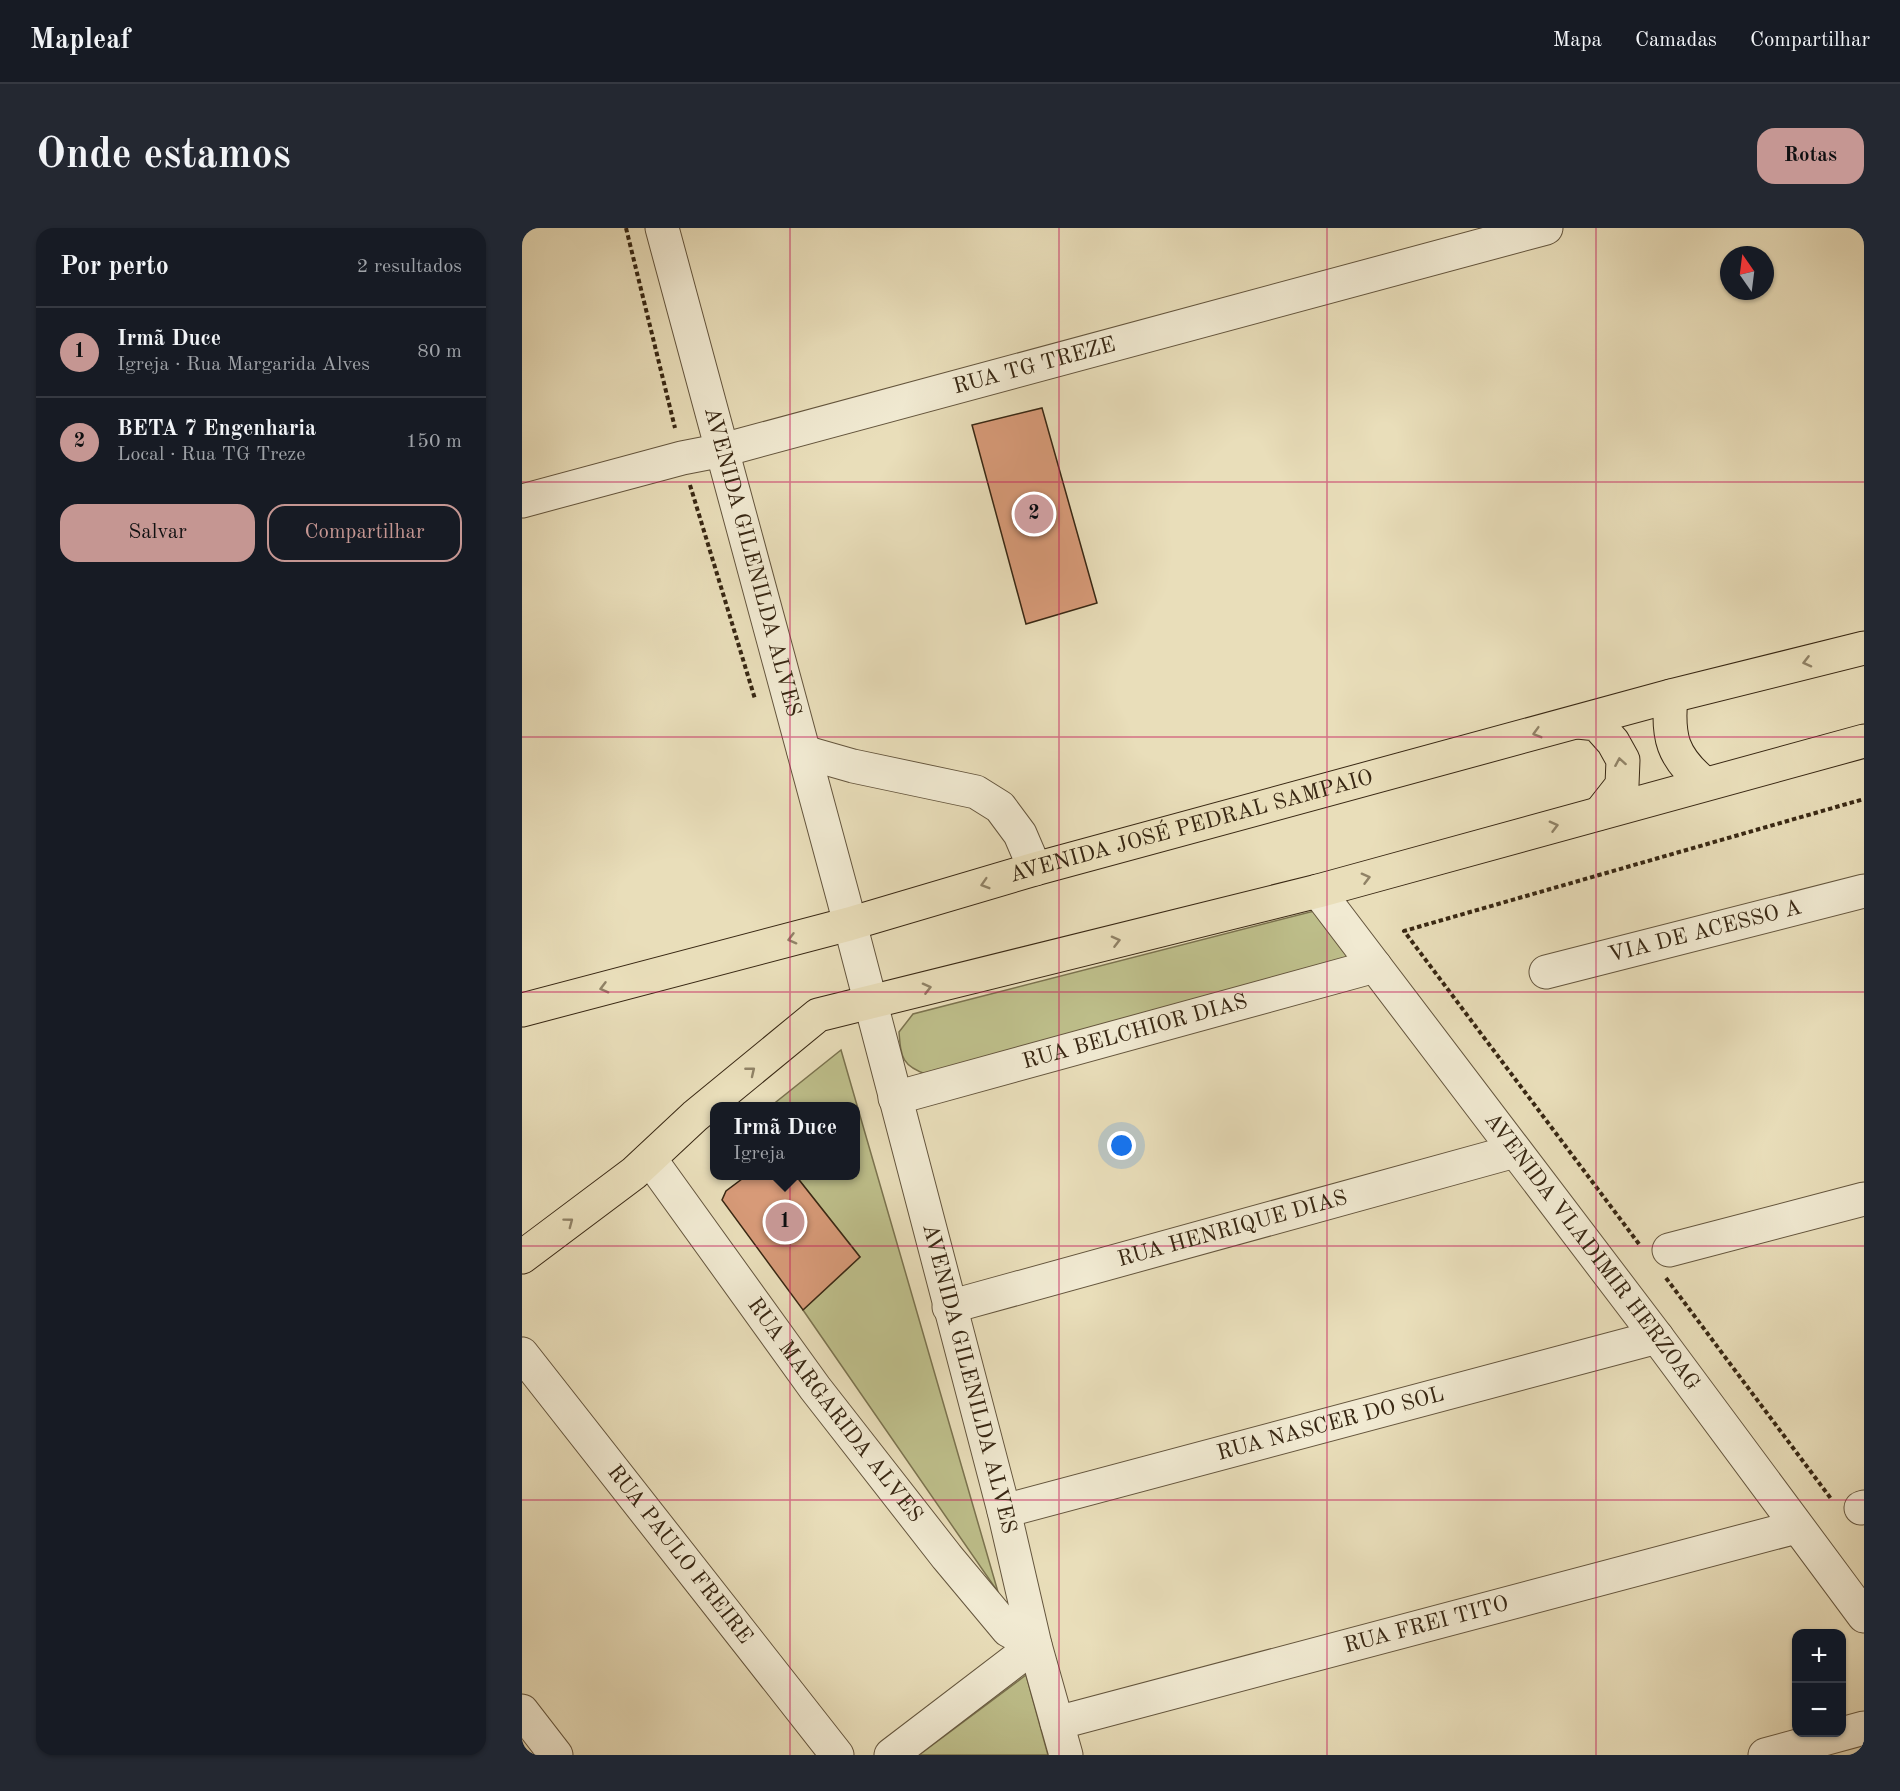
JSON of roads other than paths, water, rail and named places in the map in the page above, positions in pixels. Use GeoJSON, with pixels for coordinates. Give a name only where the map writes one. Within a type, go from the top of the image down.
{"type":"FeatureCollection","features":[{"type":"Feature","properties":{"kind":"main road","name":"AVENIDA JOSÉ PEDRAL SAMPAIO"},"geometry":{"type":"LineString","coordinates":[[522,1010],[846,910],[1035,869],[1671,696],[1864,648]]}},
{"type":"Feature","properties":{"kind":"main road"},"geometry":{"type":"LineString","coordinates":[[1671,696],[1669,722],[1678,757],[1689,771],[1706,784]]}},
{"type":"Feature","properties":{"kind":"main road"},"geometry":{"type":"LineString","coordinates":[[1578,722],[1597,724],[1613,742],[1623,760],[1622,785],[1600,813]]}},
{"type":"Feature","properties":{"kind":"main road"},"geometry":{"type":"LineString","coordinates":[[712,1102],[818,1015],[1318,891],[1864,741]]}},
{"type":"Feature","properties":{"kind":"main road"},"geometry":{"type":"LineString","coordinates":[[522,1257],[650,1159],[710,1104]]}},
{"type":"Feature","properties":{"kind":"street","name":"AVENIDA GILENILDA ALVES"},"geometry":{"type":"LineString","coordinates":[[662,228],[846,910],[1004,1511],[1035,1645],[1066,1755]]}},
{"type":"Feature","properties":{"kind":"street","name":"RUA TG TREZE"},"geometry":{"type":"LineString","coordinates":[[522,501],[682,458],[723,450],[1546,228]]}},
{"type":"Feature","properties":{"kind":"street"},"geometry":{"type":"LineString","coordinates":[[804,752],[853,766],[976,792],[1000,807],[1020,834],[1035,869]]}},
{"type":"Feature","properties":{"kind":"street","name":"AVENIDA VLADIMIR HERZOAG"},"geometry":{"type":"LineString","coordinates":[[1318,891],[1864,1616]]}},
{"type":"Feature","properties":{"kind":"street","name":"VIA DE ACESSO A"},"geometry":{"type":"LineString","coordinates":[[1546,972],[1864,891]]}},
{"type":"Feature","properties":{"kind":"street","name":"RUA BELCHIOR DIAS"},"geometry":{"type":"LineString","coordinates":[[895,1098],[1375,966]]}},
{"type":"Feature","properties":{"kind":"street","name":"RUA HENRIQUE DIAS"},"geometry":{"type":"LineString","coordinates":[[949,1307],[1515,1151]]}},
{"type":"Feature","properties":{"kind":"street","name":"RUA MARGARIDA ALVES"},"geometry":{"type":"LineString","coordinates":[[650,1159],[815,1388],[947,1557],[1008,1630],[1035,1645]]}},
{"type":"Feature","properties":{"kind":"street"},"geometry":{"type":"LineString","coordinates":[[1658,1257],[1864,1198]]}},
{"type":"Feature","properties":{"kind":"street","name":"RUA NASCER DO SOL"},"geometry":{"type":"LineString","coordinates":[[1004,1511],[1656,1337]]}},
{"type":"Feature","properties":{"kind":"street","name":"RUA PAULO FREIRE"},"geometry":{"type":"LineString","coordinates":[[522,1354],[837,1755]]}},
{"type":"Feature","properties":{"kind":"street","name":"RUA FREI TITO"},"geometry":{"type":"LineString","coordinates":[[1057,1723],[1796,1527]]}},
{"type":"Feature","properties":{"kind":"street"},"geometry":{"type":"LineString","coordinates":[[891,1755],[1035,1645]]}},
{"type":"Feature","properties":{"kind":"street"},"geometry":{"type":"LineString","coordinates":[[522,1711],[556,1755]]}},
{"type":"Feature","properties":{"kind":"street"},"geometry":{"type":"LineString","coordinates":[[1766,1755],[1864,1728]]}},
{"type":"Feature","properties":{"kind":"place","name":"BETA 7 Engenharia"},"geometry":{"type":"Point","coordinates":[1034,514]}},
{"type":"Feature","properties":{"kind":"place","name":"Irmã Duce"},"geometry":{"type":"Point","coordinates":[785,1222]}}]}
